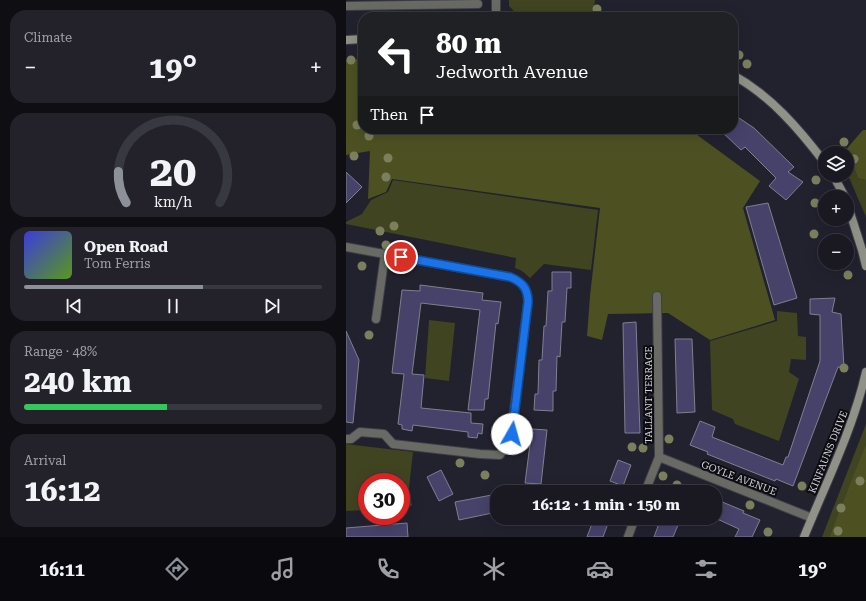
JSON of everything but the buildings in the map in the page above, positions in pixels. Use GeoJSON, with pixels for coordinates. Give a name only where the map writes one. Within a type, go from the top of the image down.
{"type":"FeatureCollection","features":[{"type":"Feature","properties":{"kind":"street"},"geometry":{"type":"LineString","coordinates":[[496,0],[496,12]]}},
{"type":"Feature","properties":{"kind":"street"},"geometry":{"type":"LineString","coordinates":[[346,6],[453,2],[478,4]]}},
{"type":"Feature","properties":{"kind":"street"},"geometry":{"type":"LineString","coordinates":[[346,40],[358,39]]}},
{"type":"Feature","properties":{"kind":"street"},"geometry":{"type":"LineString","coordinates":[[738,78],[781,110],[818,154]]}},
{"type":"Feature","properties":{"kind":"street"},"geometry":{"type":"LineString","coordinates":[[854,225],[866,266]]}},
{"type":"Feature","properties":{"kind":"street"},"geometry":{"type":"LineString","coordinates":[[346,247],[510,277],[517,280],[526,289],[528,294],[512,434],[500,455],[393,444],[384,434],[360,432],[351,439],[346,439]]}},
{"type":"Feature","properties":{"kind":"street"},"geometry":{"type":"LineString","coordinates":[[376,319],[385,254]]}},
{"type":"Feature","properties":{"kind":"street","name":"TALLANT TERRACE"},"geometry":{"type":"LineString","coordinates":[[648,485],[659,457],[657,296]]}},
{"type":"Feature","properties":{"kind":"street","name":"KINFAUNS DRIVE"},"geometry":{"type":"LineString","coordinates":[[804,537],[854,414],[866,372]]}},
{"type":"Feature","properties":{"kind":"street","name":"GOYLE AVENUE"},"geometry":{"type":"LineString","coordinates":[[659,457],[812,518]]}},
{"type":"Feature","properties":{"kind":"street"},"geometry":{"type":"LineString","coordinates":[[628,537],[632,525]]}},
{"type":"Feature","properties":{"kind":"green space"},"geometry":{"type":"Polygon","coordinates":[[[509,0],[595,0],[594,9],[596,12],[515,12],[509,6],[509,0]]]}},
{"type":"Feature","properties":{"kind":"green space"},"geometry":{"type":"Polygon","coordinates":[[[358,59],[358,134],[696,134],[760,181],[743,208],[775,320],[710,340],[668,313],[608,314],[602,340],[587,336],[600,208],[392,179],[386,192],[368,199],[370,151],[346,155],[346,60],[358,59]]]}},
{"type":"Feature","properties":{"kind":"green space"},"geometry":{"type":"Polygon","coordinates":[[[863,130],[866,130],[866,180],[858,178],[854,168],[854,146],[849,146],[863,130]]]}},
{"type":"Feature","properties":{"kind":"green space"},"geometry":{"type":"Polygon","coordinates":[[[854,168],[858,178],[866,180],[866,217],[851,182],[854,182],[854,168]]]}},
{"type":"Feature","properties":{"kind":"green space"},"geometry":{"type":"Polygon","coordinates":[[[393,180],[598,210],[591,270],[544,264],[530,278],[522,271],[515,268],[516,258],[346,224],[346,222],[362,214],[371,200],[388,192],[393,180]]]}},
{"type":"Feature","properties":{"kind":"green space"},"geometry":{"type":"Polygon","coordinates":[[[777,311],[797,313],[798,336],[806,337],[806,360],[791,359],[789,372],[799,379],[779,441],[735,424],[733,419],[712,410],[710,341],[777,321],[777,311]]]}},
{"type":"Feature","properties":{"kind":"green space"},"geometry":{"type":"Polygon","coordinates":[[[429,320],[455,323],[449,381],[425,378],[429,320]]]}},
{"type":"Feature","properties":{"kind":"green space"},"geometry":{"type":"Polygon","coordinates":[[[866,424],[866,444],[861,458],[829,537],[822,537],[866,424]]]}},
{"type":"Feature","properties":{"kind":"green space"},"geometry":{"type":"Polygon","coordinates":[[[346,444],[413,452],[410,479],[410,473],[358,473],[358,510],[346,511],[346,444]]]}},
{"type":"Feature","properties":{"kind":"green space"},"geometry":{"type":"Polygon","coordinates":[[[866,444],[866,537],[829,537],[866,444]]]}},
{"type":"Feature","properties":{"kind":"green space"},"geometry":{"type":"Polygon","coordinates":[[[410,494],[412,506],[410,506],[410,494]]]}},
{"type":"Feature","properties":{"kind":"route"},"geometry":{"type":"LineString","coordinates":[[401,257],[510,277],[517,280],[526,289],[528,294],[528,302],[512,434]]}}]}
